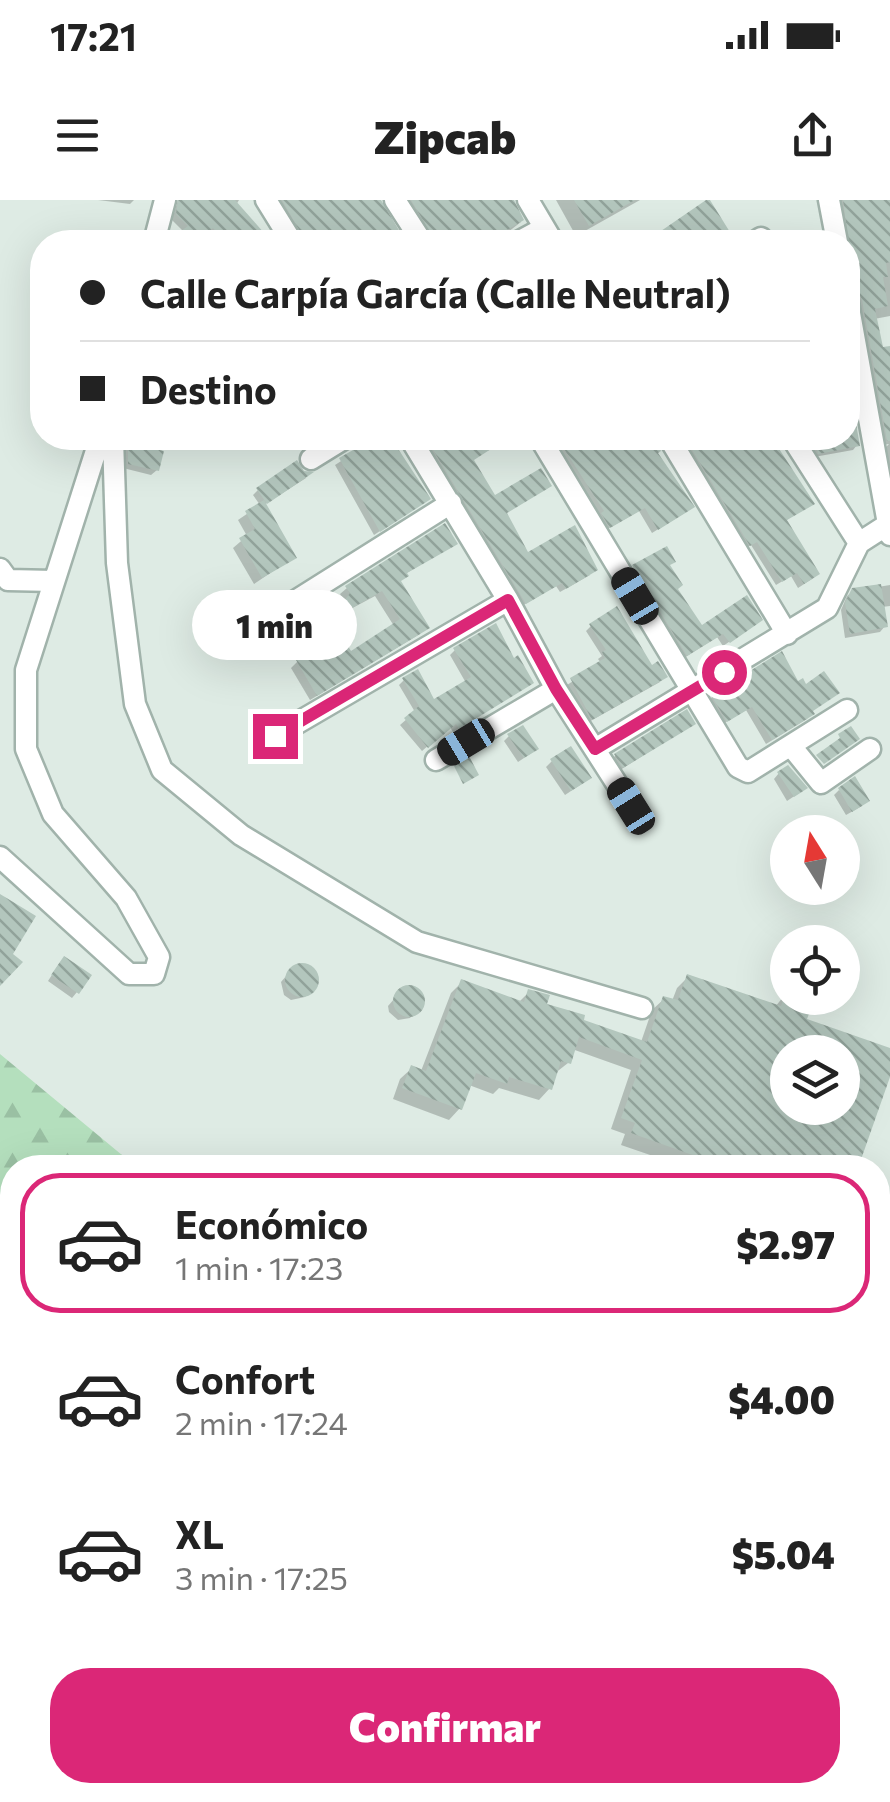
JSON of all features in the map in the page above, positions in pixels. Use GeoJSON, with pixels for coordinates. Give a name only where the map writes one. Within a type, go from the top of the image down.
{"type":"FeatureCollection","features":[{"type":"Feature","properties":{"kind":"street"},"geometry":{"type":"LineString","coordinates":[[157,230],[165,200]]}},
{"type":"Feature","properties":{"kind":"street"},"geometry":{"type":"LineString","coordinates":[[266,200],[285,230]]}},
{"type":"Feature","properties":{"kind":"street"},"geometry":{"type":"LineString","coordinates":[[395,200],[414,230]]}},
{"type":"Feature","properties":{"kind":"street"},"geometry":{"type":"LineString","coordinates":[[528,200],[545,230]]}},
{"type":"Feature","properties":{"kind":"street"},"geometry":{"type":"LineString","coordinates":[[829,200],[835,230]]}},
{"type":"Feature","properties":{"kind":"street"},"geometry":{"type":"LineString","coordinates":[[595,749],[827,608],[859,544],[889,528],[860,368]]}},
{"type":"Feature","properties":{"kind":"street"},"geometry":{"type":"LineString","coordinates":[[0,857],[129,974],[154,974],[159,958],[126,898],[53,814],[26,749],[26,670],[96,450]]}},
{"type":"Feature","properties":{"kind":"street"},"geometry":{"type":"LineString","coordinates":[[112,450],[116,563],[135,704],[162,770],[242,834],[416,942],[642,1008]]}},
{"type":"Feature","properties":{"kind":"street"},"geometry":{"type":"LineString","coordinates":[[311,459],[326,450]]}},
{"type":"Feature","properties":{"kind":"street"},"geometry":{"type":"LineString","coordinates":[[418,450],[508,600],[556,689],[631,806]]}},
{"type":"Feature","properties":{"kind":"street"},"geometry":{"type":"LineString","coordinates":[[547,450],[738,767],[748,772],[847,710]]}},
{"type":"Feature","properties":{"kind":"street"},"geometry":{"type":"LineString","coordinates":[[676,450],[787,634]]}},
{"type":"Feature","properties":{"kind":"street"},"geometry":{"type":"LineString","coordinates":[[800,450],[859,544]]}},
{"type":"Feature","properties":{"kind":"street"},"geometry":{"type":"LineString","coordinates":[[281,610],[451,503]]}},
{"type":"Feature","properties":{"kind":"street"},"geometry":{"type":"LineString","coordinates":[[0,569],[8,580],[54,582]]}},
{"type":"Feature","properties":{"kind":"street"},"geometry":{"type":"LineString","coordinates":[[275,736],[508,600]]}},
{"type":"Feature","properties":{"kind":"street"},"geometry":{"type":"LineString","coordinates":[[436,760],[556,689]]}},
{"type":"Feature","properties":{"kind":"street"},"geometry":{"type":"LineString","coordinates":[[790,746],[821,783],[870,749]]}},
{"type":"Feature","properties":{"kind":"green space"},"geometry":{"type":"Polygon","coordinates":[[[0,1054],[122,1155],[0,1155],[0,1054]]]}},
{"type":"Feature","properties":{"kind":"building"},"geometry":{"type":"Polygon","coordinates":[[[178,200],[235,200],[261,230],[182,230],[188,226],[176,214],[178,200]]]}},
{"type":"Feature","properties":{"kind":"building"},"geometry":{"type":"Polygon","coordinates":[[[282,200],[381,200],[399,230],[299,230],[282,200]]]}},
{"type":"Feature","properties":{"kind":"building"},"geometry":{"type":"Polygon","coordinates":[[[411,200],[514,200],[524,220],[507,230],[429,230],[411,200]]]}},
{"type":"Feature","properties":{"kind":"building"},"geometry":{"type":"Polygon","coordinates":[[[574,200],[635,200],[589,226],[574,200]]]}},
{"type":"Feature","properties":{"kind":"building"},"geometry":{"type":"Polygon","coordinates":[[[710,200],[729,230],[662,230],[710,200]]]}},
{"type":"Feature","properties":{"kind":"building"},"geometry":{"type":"Polygon","coordinates":[[[843,200],[890,200],[890,262],[886,263],[888,277],[883,277],[888,306],[875,309],[883,347],[890,346],[890,441],[860,296],[860,230],[847,230],[843,200]]]}},
{"type":"Feature","properties":{"kind":"building"},"geometry":{"type":"Polygon","coordinates":[[[128,450],[164,451],[159,471],[128,464],[128,450]]]}},
{"type":"Feature","properties":{"kind":"building"},"geometry":{"type":"Polygon","coordinates":[[[353,450],[399,450],[431,499],[380,532],[339,458],[353,450]]]}},
{"type":"Feature","properties":{"kind":"building"},"geometry":{"type":"Polygon","coordinates":[[[433,450],[489,450],[474,460],[495,495],[541,468],[552,486],[507,513],[528,552],[575,525],[598,570],[566,589],[562,583],[526,604],[433,450]]]}},
{"type":"Feature","properties":{"kind":"building"},"geometry":{"type":"Polygon","coordinates":[[[565,450],[661,450],[658,453],[695,507],[658,530],[645,508],[610,528],[601,513],[604,511],[565,450]]]}},
{"type":"Feature","properties":{"kind":"building"},"geometry":{"type":"Polygon","coordinates":[[[692,450],[780,450],[815,504],[787,520],[820,574],[804,584],[797,573],[782,582],[757,542],[750,546],[692,450]]]}},
{"type":"Feature","properties":{"kind":"building"},"geometry":{"type":"Polygon","coordinates":[[[297,460],[304,471],[314,472],[267,504],[256,488],[297,460]]]}},
{"type":"Feature","properties":{"kind":"building"},"geometry":{"type":"Polygon","coordinates":[[[264,500],[297,558],[262,578],[239,538],[255,529],[245,511],[264,500]]]}},
{"type":"Feature","properties":{"kind":"building"},"geometry":{"type":"Polygon","coordinates":[[[445,523],[458,544],[407,573],[409,576],[401,581],[430,628],[317,696],[296,660],[340,633],[351,651],[400,619],[382,591],[329,621],[350,593],[345,586],[445,523]]]}},
{"type":"Feature","properties":{"kind":"building"},"geometry":{"type":"Polygon","coordinates":[[[667,546],[676,562],[670,565],[683,585],[678,589],[702,625],[747,595],[763,620],[730,643],[723,634],[687,656],[632,565],[667,546]]]}},
{"type":"Feature","properties":{"kind":"building"},"geometry":{"type":"Polygon","coordinates":[[[881,584],[888,627],[850,634],[845,603],[852,588],[881,584]]]}},
{"type":"Feature","properties":{"kind":"building"},"geometry":{"type":"Polygon","coordinates":[[[617,606],[652,665],[658,661],[668,677],[592,720],[570,678],[605,658],[602,652],[606,650],[589,624],[617,606]]]}},
{"type":"Feature","properties":{"kind":"building"},"geometry":{"type":"Polygon","coordinates":[[[496,623],[514,658],[518,655],[534,683],[459,729],[456,724],[428,748],[404,718],[419,706],[402,678],[418,669],[434,699],[471,677],[453,648],[496,623]]]}},
{"type":"Feature","properties":{"kind":"building"},"geometry":{"type":"Polygon","coordinates":[[[782,651],[798,681],[803,678],[806,684],[824,671],[840,693],[813,711],[815,714],[772,740],[752,707],[727,722],[711,695],[782,651]]]}},
{"type":"Feature","properties":{"kind":"building"},"geometry":{"type":"Polygon","coordinates":[[[687,709],[696,724],[623,768],[614,754],[687,709]]]}},
{"type":"Feature","properties":{"kind":"building"},"geometry":{"type":"Polygon","coordinates":[[[523,725],[539,749],[524,758],[507,734],[523,725]]]}},
{"type":"Feature","properties":{"kind":"building"},"geometry":{"type":"Polygon","coordinates":[[[851,726],[860,739],[824,764],[816,755],[851,726]]]}},
{"type":"Feature","properties":{"kind":"building"},"geometry":{"type":"Polygon","coordinates":[[[571,746],[592,778],[571,791],[550,759],[571,746]]]}},
{"type":"Feature","properties":{"kind":"building"},"geometry":{"type":"Polygon","coordinates":[[[469,756],[479,775],[463,784],[454,766],[469,756]]]}},
{"type":"Feature","properties":{"kind":"building"},"geometry":{"type":"Polygon","coordinates":[[[788,765],[808,788],[794,797],[777,772],[788,765]]]}},
{"type":"Feature","properties":{"kind":"building"},"geometry":{"type":"Polygon","coordinates":[[[855,776],[870,801],[852,812],[838,788],[855,776]]]}},
{"type":"Feature","properties":{"kind":"building"},"geometry":{"type":"Polygon","coordinates":[[[0,894],[36,916],[13,954],[23,962],[0,986],[0,894]]]}},
{"type":"Feature","properties":{"kind":"building"},"geometry":{"type":"Polygon","coordinates":[[[64,956],[92,975],[79,994],[51,975],[64,956]]]}},
{"type":"Feature","properties":{"kind":"building"},"geometry":{"type":"Polygon","coordinates":[[[302,963],[314,968],[319,980],[314,992],[302,997],[290,992],[285,980],[290,968],[302,963]]]}},
{"type":"Feature","properties":{"kind":"building"},"geometry":{"type":"Polygon","coordinates":[[[687,974],[770,1002],[770,1015],[809,1015],[807,1019],[853,1035],[770,1035],[770,1125],[860,1125],[860,1038],[890,1048],[890,1077],[863,1155],[693,1155],[631,1133],[635,1123],[621,1118],[642,1060],[579,1037],[571,1064],[561,1061],[552,1090],[509,1077],[507,1084],[476,1073],[462,1110],[402,1088],[411,1065],[426,1071],[461,979],[524,1002],[528,989],[550,995],[547,1004],[585,1015],[584,1020],[647,1042],[663,996],[678,1000],[687,974]]]}},
{"type":"Feature","properties":{"kind":"building"},"geometry":{"type":"Polygon","coordinates":[[[409,985],[420,990],[425,1001],[420,1012],[409,1017],[398,1012],[393,1001],[398,990],[409,985]]]}},
{"type":"Feature","properties":{"kind":"route"},"geometry":{"type":"LineString","coordinates":[[275,736],[508,600],[556,689],[595,749],[724,672]]}}]}
